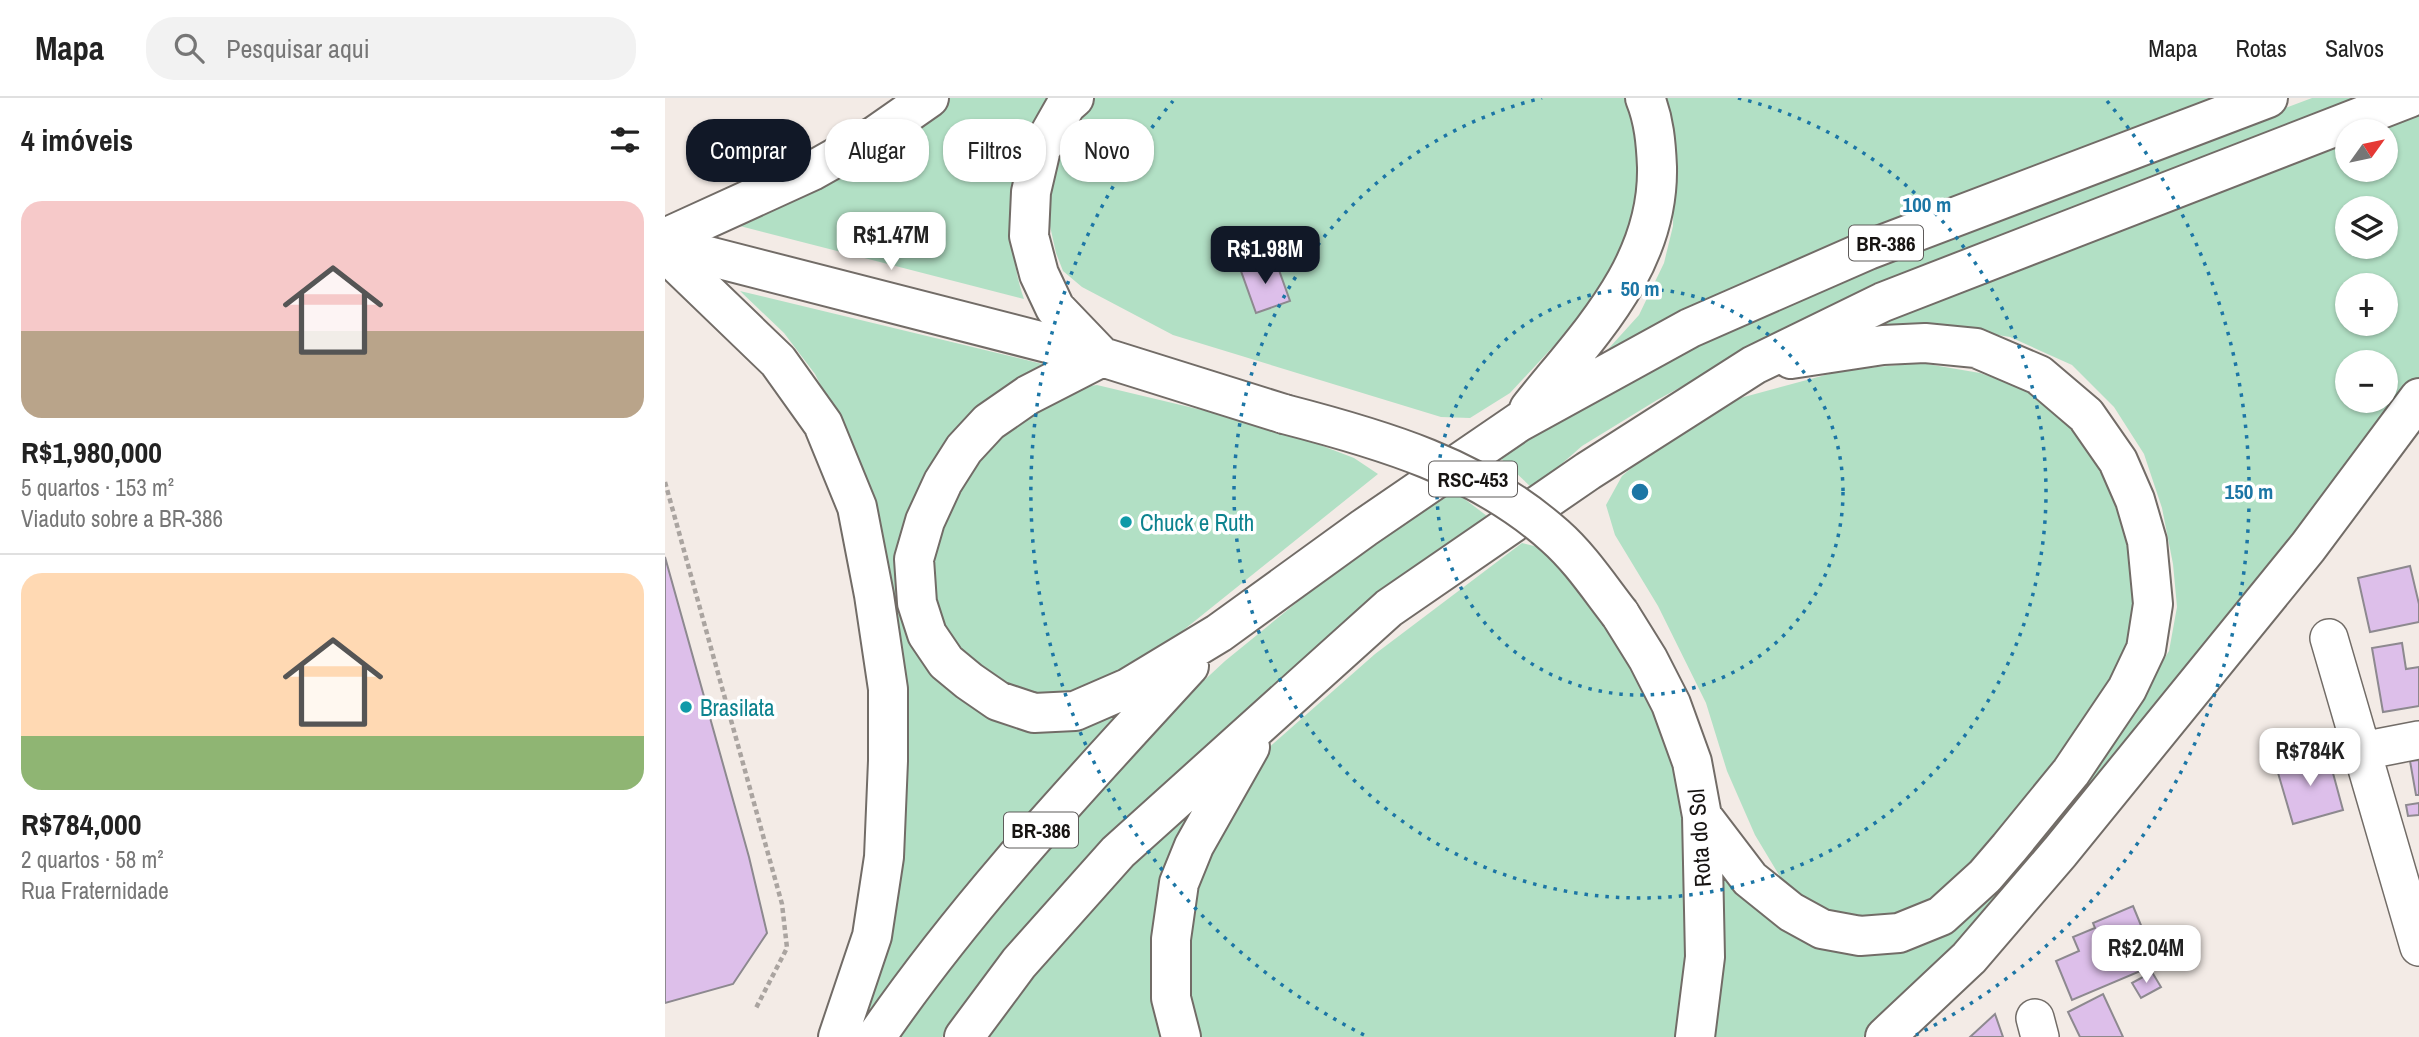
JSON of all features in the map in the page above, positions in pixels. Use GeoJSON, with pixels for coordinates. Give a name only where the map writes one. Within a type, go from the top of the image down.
{"type":"FeatureCollection","features":[{"type":"Feature","properties":{"kind":"main road"},"geometry":{"type":"LineString","coordinates":[[665,238],[812,171],[876,135],[929,98]]}},
{"type":"Feature","properties":{"kind":"main road"},"geometry":{"type":"LineString","coordinates":[[1074,98],[1066,105],[1041,149],[1031,192],[1030,236],[1039,274],[1055,307],[1102,357]]}},
{"type":"Feature","properties":{"kind":"main road"},"geometry":{"type":"LineString","coordinates":[[1519,422],[1618,297],[1636,264],[1650,229],[1657,186],[1656,141],[1645,98]]}},
{"type":"Feature","properties":{"kind":"main road","name":"BR-386"},"geometry":{"type":"LineString","coordinates":[[876,1037],[976,905],[1065,802],[1219,634],[1364,528],[1519,422],[1690,328],[1868,250],[2268,98]]}},
{"type":"Feature","properties":{"kind":"main road","name":"BR-386"},"geometry":{"type":"LineString","coordinates":[[964,1037],[1019,963],[1118,852],[1281,704],[1389,608],[1588,471],[1754,365],[1883,302],[2409,98]]}},
{"type":"Feature","properties":{"kind":"main road"},"geometry":{"type":"LineString","coordinates":[[665,245],[1102,357]]}},
{"type":"Feature","properties":{"kind":"main road"},"geometry":{"type":"LineString","coordinates":[[665,252],[778,361],[823,424],[857,507],[888,690],[888,761],[884,857],[872,936],[838,1037]]}},
{"type":"Feature","properties":{"kind":"main road"},"geometry":{"type":"LineString","coordinates":[[1702,816],[1750,879],[1791,912],[1822,929],[1860,936],[1899,933],[1941,916],[1985,876],[2071,772],[2127,689],[2146,649],[2153,604],[2147,541],[2135,500],[2118,461],[2086,415],[2039,375],[1976,348],[1925,342],[1883,345],[1754,365]]}},
{"type":"Feature","properties":{"kind":"main road"},"geometry":{"type":"LineString","coordinates":[[1102,357],[1027,395],[989,422],[964,449],[943,482],[925,521],[914,559],[917,603],[927,634],[946,662],[969,681],[998,701],[1034,713],[1075,711],[1128,688],[1219,634]]}},
{"type":"Feature","properties":{"kind":"main road","name":"Rota do Sol"},"geometry":{"type":"LineString","coordinates":[[1102,357],[1284,414],[1359,433],[1429,458],[1474,479],[1510,501],[1555,536],[1588,573],[1620,614],[1648,659],[1671,704],[1692,762],[1702,816],[1705,957],[1695,1037]]}},
{"type":"Feature","properties":{"kind":"main road"},"geometry":{"type":"LineString","coordinates":[[1885,1037],[1969,958],[2060,852],[2308,547],[2419,398]]}},
{"type":"Feature","properties":{"kind":"main road"},"geometry":{"type":"LineString","coordinates":[[1181,1037],[1171,998],[1171,939],[1179,883],[1194,846],[1244,755],[1281,704]]}},
{"type":"Feature","properties":{"kind":"street"},"geometry":{"type":"LineString","coordinates":[[2329,638],[2419,947]]}},
{"type":"Feature","properties":{"kind":"street"},"geometry":{"type":"LineString","coordinates":[[2362,751],[2419,740]]}},
{"type":"Feature","properties":{"kind":"path"},"geometry":{"type":"LineString","coordinates":[[665,482],[782,904],[787,948],[755,1008]]}},
{"type":"Feature","properties":{"kind":"green space"},"geometry":{"type":"Polygon","coordinates":[[[948,98],[1050,98],[1038,119],[943,119],[943,182],[1019,182],[1014,206],[1013,249],[1024,299],[736,225],[825,173],[825,182],[929,182],[929,119],[919,119],[948,98]]]}},
{"type":"Feature","properties":{"kind":"green space"},"geometry":{"type":"Polygon","coordinates":[[[1091,98],[1624,98],[1630,109],[1640,147],[1640,209],[1601,295],[1510,393],[1470,418],[1441,417],[1173,335],[1082,287],[1063,271],[1056,253],[1044,199],[1052,160],[1060,147],[1060,182],[1154,182],[1154,119],[1078,119],[1091,98]]]}},
{"type":"Feature","properties":{"kind":"green space"},"geometry":{"type":"Polygon","coordinates":[[[1657,98],[2235,98],[1591,368],[1639,315],[1664,263],[1673,226],[1674,180],[1657,98]]]}},
{"type":"Feature","properties":{"kind":"green space"},"geometry":{"type":"Polygon","coordinates":[[[2312,98],[2371,98],[1804,320],[1657,400],[1582,446],[1533,489],[1495,453],[1691,346],[1842,280],[2121,169],[2312,98]]]}},
{"type":"Feature","properties":{"kind":"green space"},"geometry":{"type":"Polygon","coordinates":[[[2419,107],[2419,381],[2398,408],[2398,350],[2335,350],[2335,413],[2394,413],[1985,932],[1863,1037],[1711,1037],[1721,867],[1820,936],[1980,906],[2028,859],[2095,770],[2169,651],[2177,607],[2173,564],[2162,508],[2144,454],[2114,407],[2072,365],[2010,337],[1954,328],[1905,328],[1866,324],[2335,140],[2335,182],[2398,182],[2398,119],[2388,119],[2419,107]]]}},
{"type":"Feature","properties":{"kind":"green space"},"geometry":{"type":"Polygon","coordinates":[[[740,291],[1055,367],[909,519],[962,699],[1140,702],[862,1037],[846,1037],[902,840],[847,438],[815,374],[784,333],[740,291]]]}},
{"type":"Feature","properties":{"kind":"green space"},"geometry":{"type":"Polygon","coordinates":[[[1921,363],[1980,373],[2033,392],[2073,423],[2102,466],[2122,506],[2131,550],[2136,598],[2134,643],[2116,687],[1938,906],[1869,923],[1804,904],[1779,875],[1755,835],[1727,771],[1706,703],[1658,606],[1615,535],[1606,505],[1622,476],[1664,440],[1733,400],[1844,370],[1921,363]]]}},
{"type":"Feature","properties":{"kind":"green space"},"geometry":{"type":"Polygon","coordinates":[[[1097,385],[1273,427],[1354,458],[1378,474],[1135,669],[1083,694],[1050,698],[1015,693],[960,653],[941,624],[933,598],[928,560],[975,457],[1061,390],[1097,385]]]}},
{"type":"Feature","properties":{"kind":"green space"},"geometry":{"type":"Polygon","coordinates":[[[1450,488],[1487,516],[1384,591],[1233,721],[1190,764],[968,1005],[942,1037],[896,1037],[980,925],[1154,727],[1225,661],[1355,555],[1450,488]]]}},
{"type":"Feature","properties":{"kind":"green space"},"geometry":{"type":"Polygon","coordinates":[[[1522,543],[1542,548],[1567,574],[1631,665],[1658,725],[1681,791],[1695,844],[1688,1037],[1198,1037],[1186,980],[1184,931],[1206,845],[1266,750],[1375,654],[1522,543]]]}},
{"type":"Feature","properties":{"kind":"green space"},"geometry":{"type":"Polygon","coordinates":[[[1208,797],[1171,1037],[981,1037],[1035,967],[1125,869],[1208,797]]]}},
{"type":"Feature","properties":{"kind":"building"},"geometry":{"type":"Polygon","coordinates":[[[1275,259],[1290,301],[1256,313],[1241,271],[1275,259]]]}},
{"type":"Feature","properties":{"kind":"building","name":"Brasilata"},"geometry":{"type":"Polygon","coordinates":[[[665,557],[749,857],[767,933],[733,984],[665,1003],[665,557]]]}},
{"type":"Feature","properties":{"kind":"building"},"geometry":{"type":"Polygon","coordinates":[[[2410,566],[2419,604],[2419,622],[2370,632],[2358,578],[2410,566]]]}},
{"type":"Feature","properties":{"kind":"building"},"geometry":{"type":"Polygon","coordinates":[[[2402,643],[2406,669],[2419,667],[2419,706],[2383,712],[2372,648],[2402,643]]]}},
{"type":"Feature","properties":{"kind":"building"},"geometry":{"type":"Polygon","coordinates":[[[2327,751],[2343,810],[2293,824],[2276,766],[2327,751]]]}},
{"type":"Feature","properties":{"kind":"building"},"geometry":{"type":"Polygon","coordinates":[[[2419,760],[2419,795],[2416,795],[2410,761],[2419,760]]]}},
{"type":"Feature","properties":{"kind":"building"},"geometry":{"type":"Polygon","coordinates":[[[2419,803],[2419,815],[2408,816],[2406,805],[2419,803]]]}},
{"type":"Feature","properties":{"kind":"building"},"geometry":{"type":"Polygon","coordinates":[[[2133,906],[2157,964],[2072,1000],[2056,961],[2079,951],[2073,937],[2095,928],[2093,923],[2133,906]]]}},
{"type":"Feature","properties":{"kind":"building"},"geometry":{"type":"Polygon","coordinates":[[[2152,972],[2161,987],[2141,998],[2132,983],[2152,972]]]}},
{"type":"Feature","properties":{"kind":"building"},"geometry":{"type":"Polygon","coordinates":[[[2103,994],[2123,1037],[2080,1037],[2068,1012],[2103,994]]]}},
{"type":"Feature","properties":{"kind":"building"},"geometry":{"type":"Polygon","coordinates":[[[1995,1014],[2003,1037],[1970,1037],[1995,1014]]]}},
{"type":"Feature","properties":{"kind":"place","name":"Chuck e Ruth"},"geometry":{"type":"Point","coordinates":[1126,522]}},
{"type":"Feature","properties":{"kind":"place","name":"Brasilata"},"geometry":{"type":"Point","coordinates":[686,707]}}]}
